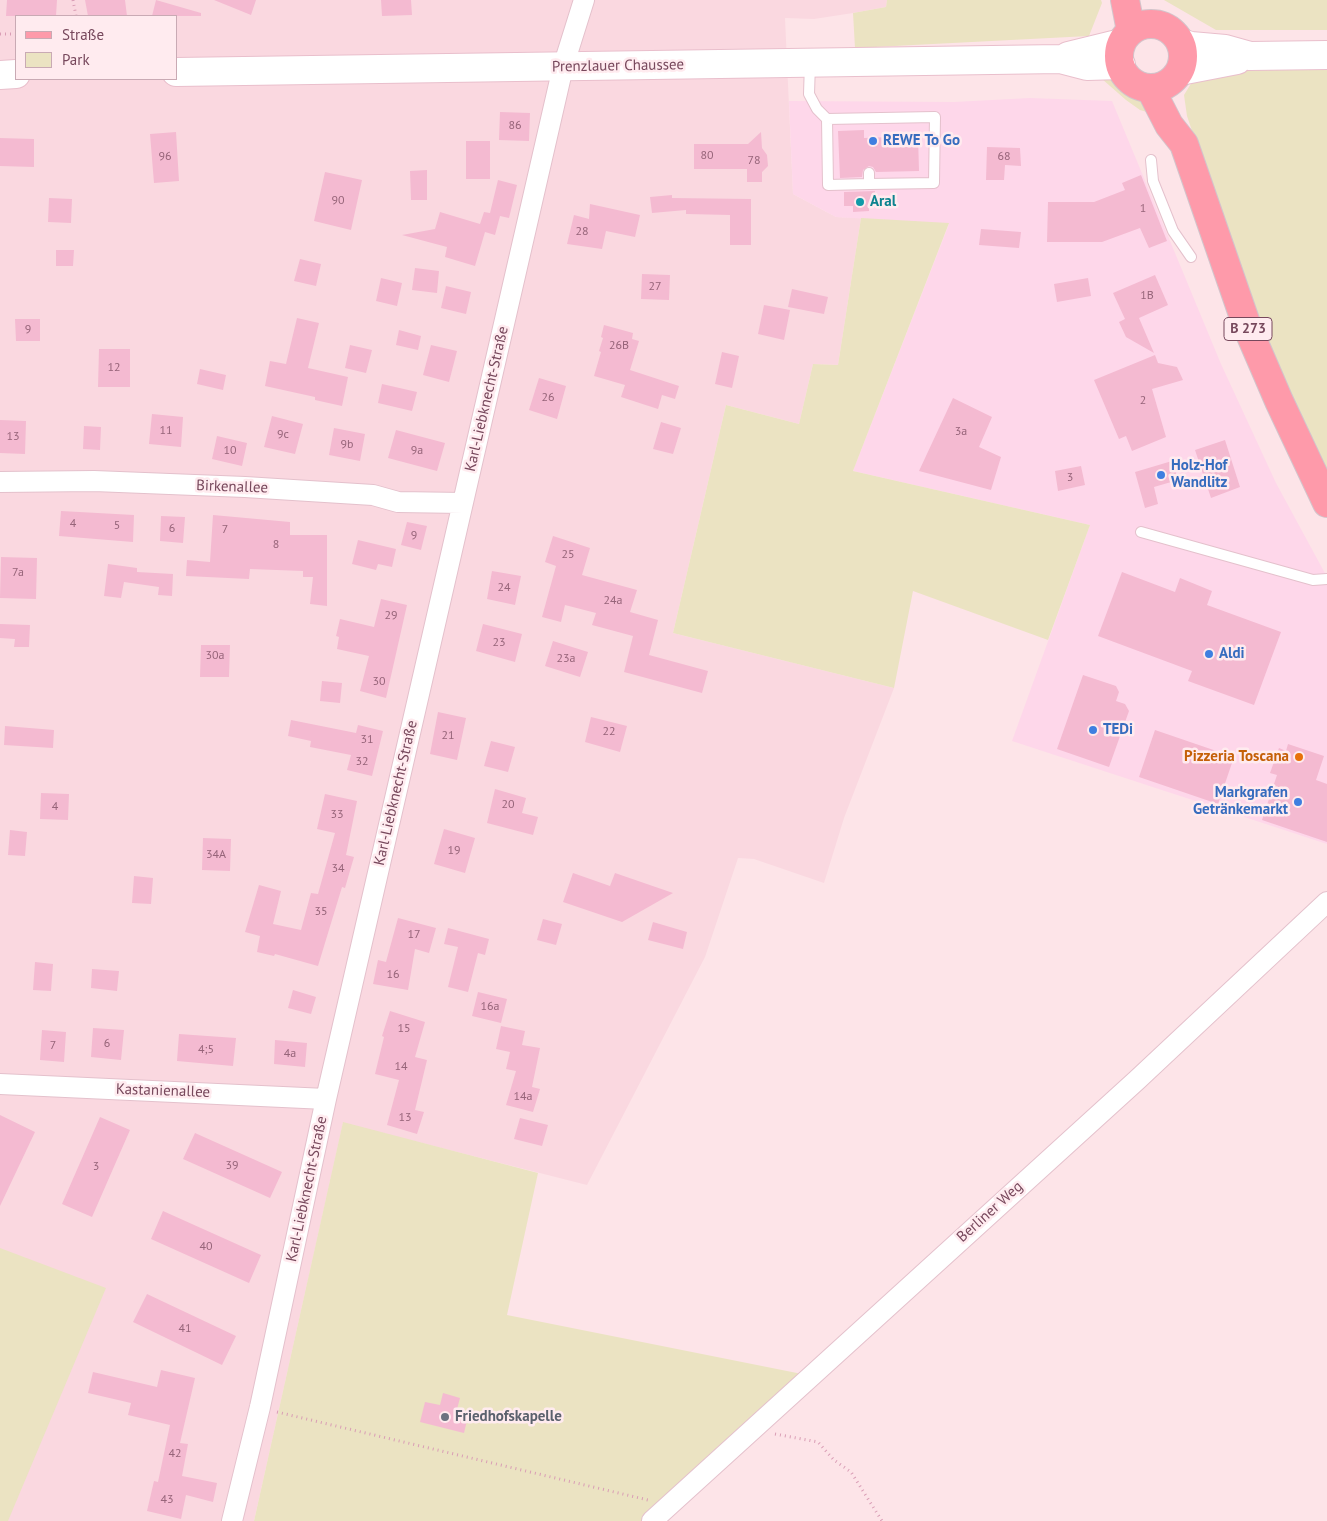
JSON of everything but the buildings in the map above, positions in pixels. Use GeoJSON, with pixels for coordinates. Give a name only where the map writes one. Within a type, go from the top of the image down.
{"type":"FeatureCollection","features":[{"type":"Feature","properties":{"kind":"main road"},"geometry":{"type":"LineString","coordinates":[[1125,0],[1132,41],[1132,82],[1168,80],[1250,56],[1327,54]]}},
{"type":"Feature","properties":{"kind":"main road"},"geometry":{"type":"LineString","coordinates":[[1132,41],[1143,0]]}},
{"type":"Feature","properties":{"kind":"main road"},"geometry":{"type":"LineString","coordinates":[[1132,41],[1165,27],[1174,34],[1180,43],[1183,62],[1168,80]]}},
{"type":"Feature","properties":{"kind":"main road","name":"Prenzlauer Chaussee"},"geometry":{"type":"LineString","coordinates":[[178,72],[1060,59],[1087,66],[1132,41]]}},
{"type":"Feature","properties":{"kind":"main road"},"geometry":{"type":"LineString","coordinates":[[1180,43],[1191,46],[1225,49],[1250,56]]}},
{"type":"Feature","properties":{"kind":"main road"},"geometry":{"type":"LineString","coordinates":[[0,74],[15,74]]}},
{"type":"Feature","properties":{"kind":"main road","name":"B 273"},"geometry":{"type":"LineString","coordinates":[[1168,80],[1184,123],[1184,144],[1248,329],[1278,402],[1327,503]]}},
{"type":"Feature","properties":{"kind":"street","name":"Karl-Liebknecht-Straße"},"geometry":{"type":"LineString","coordinates":[[232,1521],[260,1407],[326,1099],[463,503],[564,67],[584,0]]}},
{"type":"Feature","properties":{"kind":"street","name":"Birkenallee"},"geometry":{"type":"LineString","coordinates":[[0,482],[94,481],[254,488],[372,495],[398,502],[463,503]]}},
{"type":"Feature","properties":{"kind":"street","name":"Berliner Weg"},"geometry":{"type":"LineString","coordinates":[[652,1521],[1137,1080],[1327,902]]}},
{"type":"Feature","properties":{"kind":"street","name":"Kastanienallee"},"geometry":{"type":"LineString","coordinates":[[0,1084],[326,1099]]}},
{"type":"Feature","properties":{"kind":"lane"},"geometry":{"type":"LineString","coordinates":[[810,62],[809,94],[817,109],[827,119],[828,185],[934,183],[935,117],[827,119]]}},
{"type":"Feature","properties":{"kind":"lane"},"geometry":{"type":"LineString","coordinates":[[1150,160],[1152,181],[1173,231],[1191,257]]}},
{"type":"Feature","properties":{"kind":"lane"},"geometry":{"type":"LineString","coordinates":[[869,173],[869,184]]}},
{"type":"Feature","properties":{"kind":"lane"},"geometry":{"type":"LineString","coordinates":[[1141,532],[1313,580],[1327,579]]}},
{"type":"Feature","properties":{"kind":"path"},"geometry":{"type":"LineString","coordinates":[[73,0],[76,15]]}},
{"type":"Feature","properties":{"kind":"path"},"geometry":{"type":"LineString","coordinates":[[0,34],[15,34]]}},
{"type":"Feature","properties":{"kind":"path"},"geometry":{"type":"LineString","coordinates":[[260,1407],[542,1473],[668,1505]]}},
{"type":"Feature","properties":{"kind":"path"},"geometry":{"type":"LineString","coordinates":[[762,1419],[775,1434],[818,1442],[834,1460],[851,1472],[882,1521]]}},
{"type":"Feature","properties":{"kind":"shaded area"},"geometry":{"type":"Polygon","coordinates":[[[0,0],[887,0],[886,7],[853,13],[814,19],[785,18],[793,194],[836,217],[861,218],[838,365],[813,364],[799,424],[726,405],[673,633],[894,688],[844,818],[824,883],[754,859],[738,858],[705,957],[587,1185],[343,1123],[254,1521],[0,1521],[0,0]]]}},
{"type":"Feature","properties":{"kind":"shaded area"},"geometry":{"type":"Polygon","coordinates":[[[1030,98],[1112,101],[1221,364],[1276,483],[1327,577],[1327,844],[1012,741],[1090,525],[853,471],[949,224],[836,217],[793,194],[789,101],[954,102],[1030,98]]]}},
{"type":"Feature","properties":{"kind":"green space"},"geometry":{"type":"Polygon","coordinates":[[[887,0],[1101,0],[1102,3],[1089,36],[855,48],[853,13],[886,7],[887,0]]]}},
{"type":"Feature","properties":{"kind":"green space"},"geometry":{"type":"Polygon","coordinates":[[[1164,0],[1327,0],[1327,30],[1216,30],[1164,0]]]}},
{"type":"Feature","properties":{"kind":"green space"},"geometry":{"type":"Polygon","coordinates":[[[1327,64],[1327,475],[1254,314],[1187,116],[1184,95],[1192,82],[1205,73],[1327,64]]]}},
{"type":"Feature","properties":{"kind":"green space"},"geometry":{"type":"Polygon","coordinates":[[[1116,75],[1129,88],[1140,94],[1147,112],[1140,110],[1126,100],[1102,79],[1116,75]]]}},
{"type":"Feature","properties":{"kind":"green space"},"geometry":{"type":"Polygon","coordinates":[[[861,218],[949,223],[853,471],[1090,525],[1048,640],[913,591],[894,688],[673,633],[726,405],[799,424],[813,364],[838,365],[861,218]]]}},
{"type":"Feature","properties":{"kind":"green space"},"geometry":{"type":"Polygon","coordinates":[[[343,1122],[538,1173],[507,1315],[802,1374],[642,1521],[254,1521],[343,1122]]]}},
{"type":"Feature","properties":{"kind":"green space"},"geometry":{"type":"Polygon","coordinates":[[[0,1248],[106,1288],[8,1521],[0,1521],[0,1248]]]}},
{"type":"Feature","properties":{"kind":"place","name":"REWE To Go"},"geometry":{"type":"Point","coordinates":[873,141]}},
{"type":"Feature","properties":{"kind":"place","name":"Aral"},"geometry":{"type":"Point","coordinates":[860,202]}},
{"type":"Feature","properties":{"kind":"place","name":"Holz-Hof Wandlitz"},"geometry":{"type":"Point","coordinates":[1161,475]}},
{"type":"Feature","properties":{"kind":"place","name":"Aldi"},"geometry":{"type":"Point","coordinates":[1209,654]}},
{"type":"Feature","properties":{"kind":"place","name":"TEDi"},"geometry":{"type":"Point","coordinates":[1093,730]}},
{"type":"Feature","properties":{"kind":"place","name":"Pizzeria Toscana"},"geometry":{"type":"Point","coordinates":[1299,757]}},
{"type":"Feature","properties":{"kind":"place","name":"Markgrafen Getränkemarkt"},"geometry":{"type":"Point","coordinates":[1298,802]}},
{"type":"Feature","properties":{"kind":"place","name":"Friedhofskapelle"},"geometry":{"type":"Point","coordinates":[445,1417]}}]}
